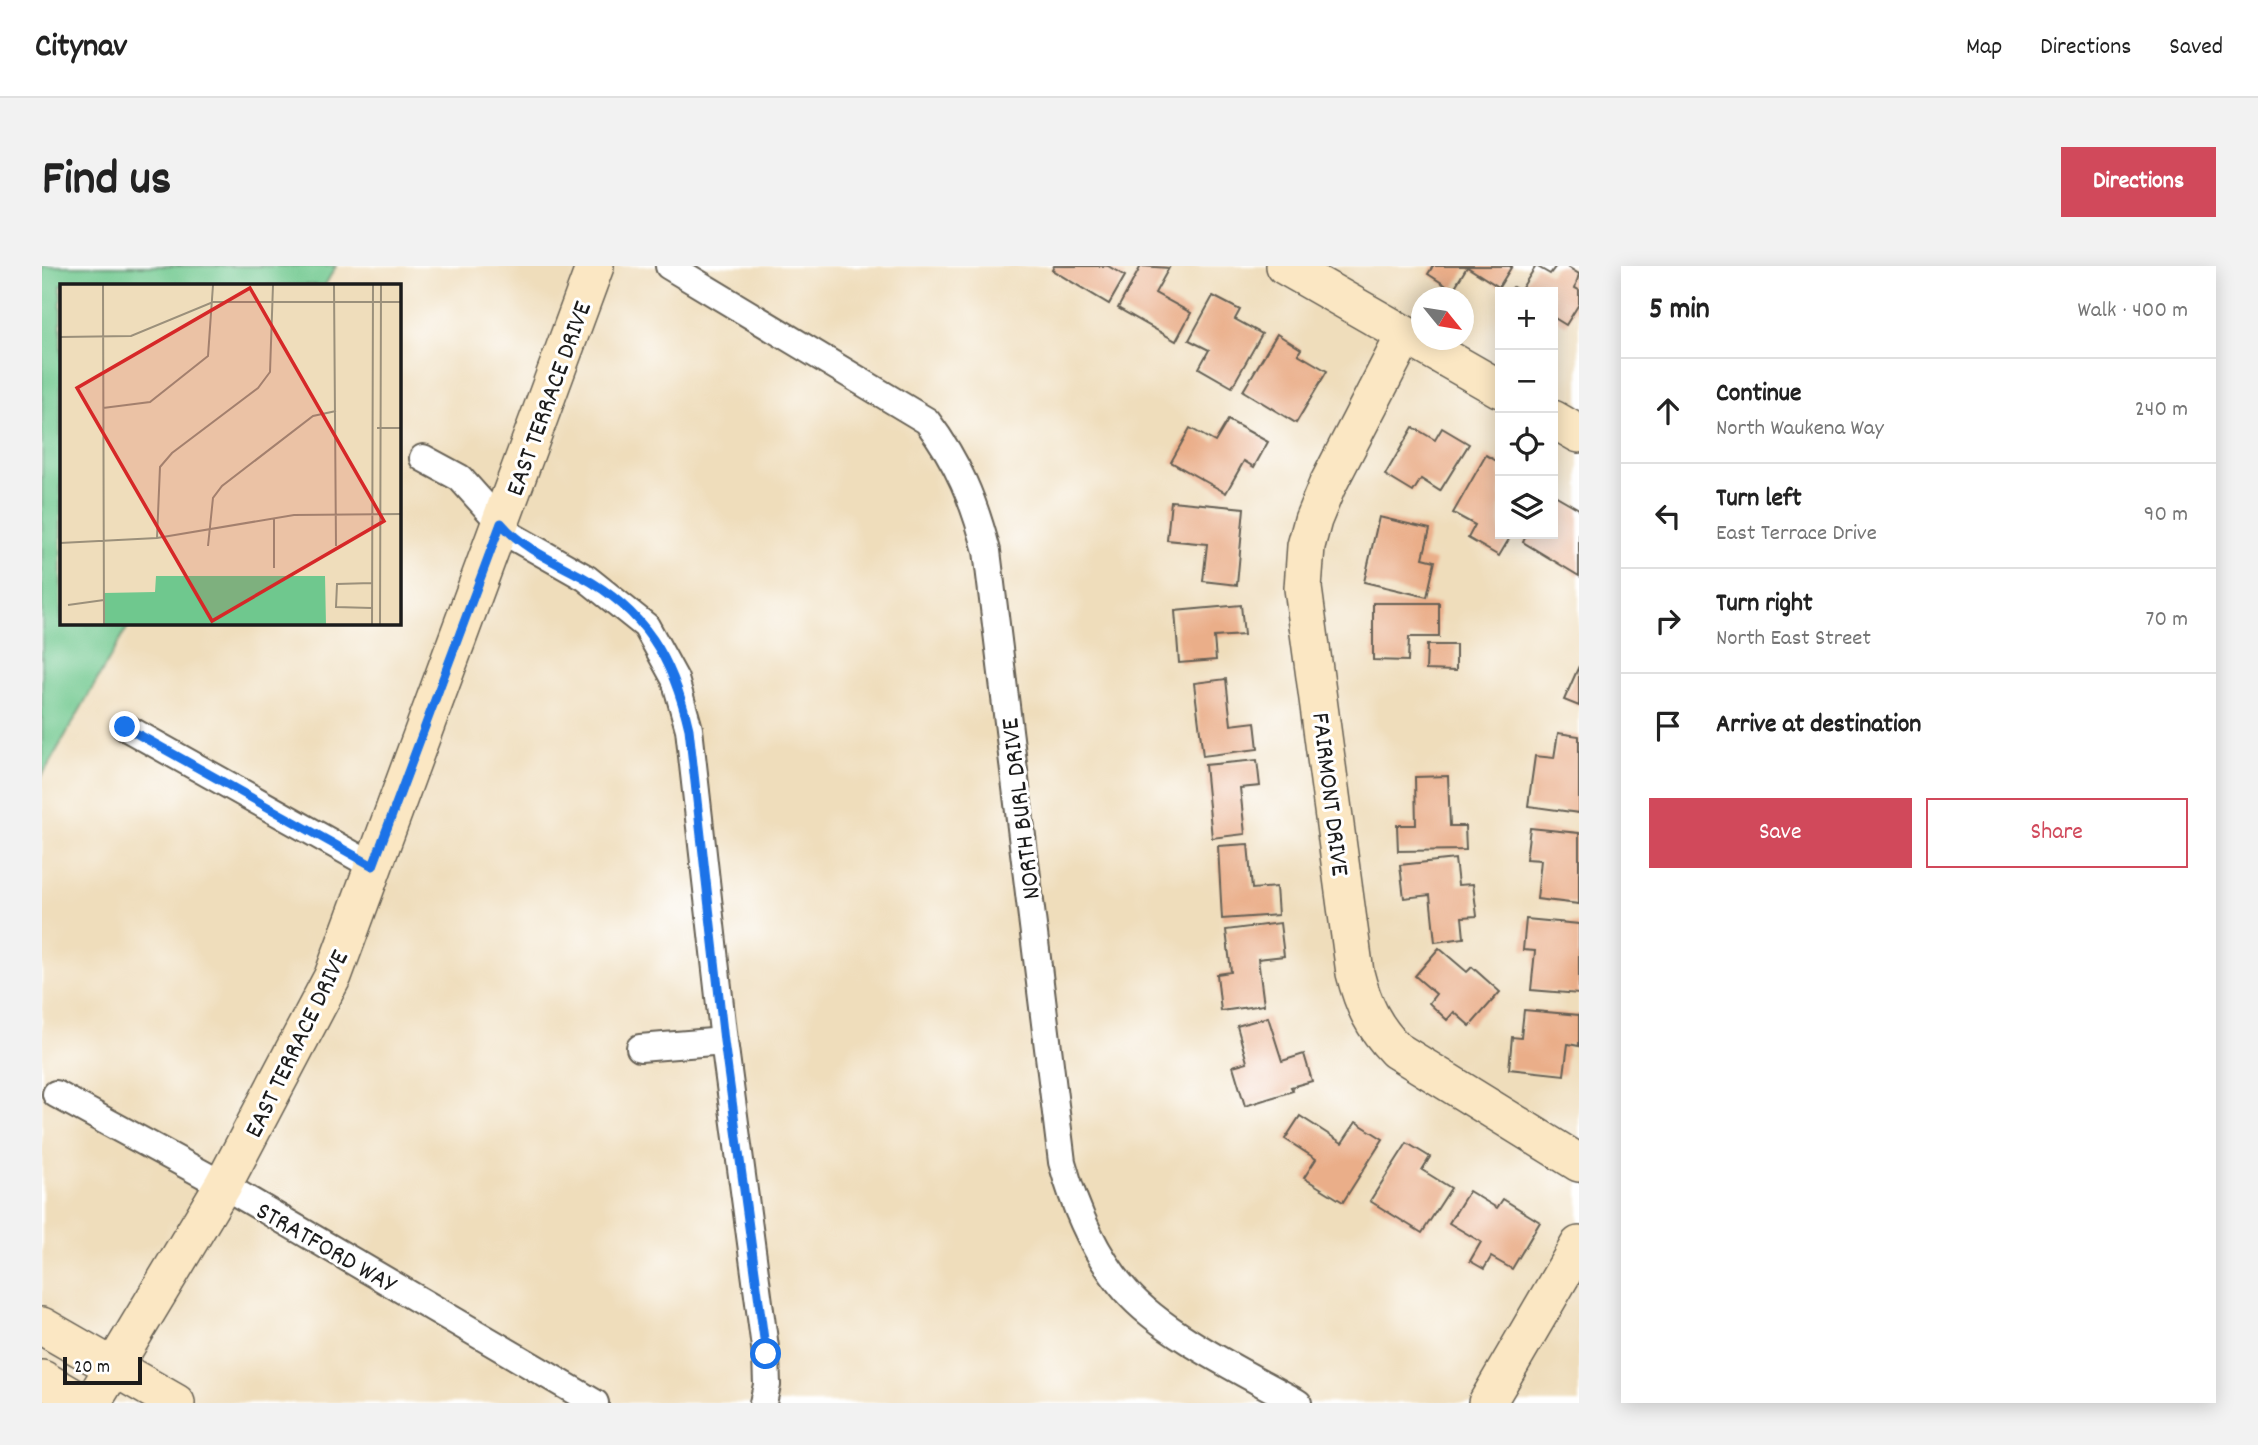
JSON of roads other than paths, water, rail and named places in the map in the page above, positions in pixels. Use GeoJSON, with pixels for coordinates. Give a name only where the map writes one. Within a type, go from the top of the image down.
{"type":"FeatureCollection","features":[{"type":"Feature","properties":{"kind":"street","name":"EAST TERRACE DRIVE"},"geometry":{"type":"LineString","coordinates":[[92,1403],[223,1185],[333,976],[595,266]]}},
{"type":"Feature","properties":{"kind":"street","name":"NORTH BURL DRIVE"},"geometry":{"type":"LineString","coordinates":[[669,266],[927,421],[951,453],[976,510],[987,551],[1062,1162],[1073,1201],[1106,1265],[1128,1293],[1174,1330],[1298,1403]]}},
{"type":"Feature","properties":{"kind":"street"},"geometry":{"type":"LineString","coordinates":[[1285,266],[1495,386]]}},
{"type":"Feature","properties":{"kind":"street","name":"FAIRMONT DRIVE"},"geometry":{"type":"LineString","coordinates":[[1405,335],[1327,486],[1306,547],[1303,588],[1355,973],[1362,1004],[1376,1029],[1396,1050],[1579,1163]]}},
{"type":"Feature","properties":{"kind":"street"},"geometry":{"type":"LineString","coordinates":[[1558,422],[1579,435]]}},
{"type":"Feature","properties":{"kind":"street"},"geometry":{"type":"LineString","coordinates":[[423,458],[460,478],[512,536],[586,578],[628,610],[646,626],[675,679],[689,729],[724,1041],[766,1354],[767,1385],[763,1403]]}},
{"type":"Feature","properties":{"kind":"street"},"geometry":{"type":"LineString","coordinates":[[125,727],[373,866]]}},
{"type":"Feature","properties":{"kind":"street"},"geometry":{"type":"LineString","coordinates":[[640,1048],[724,1041]]}},
{"type":"Feature","properties":{"kind":"street","name":"STRATFORD WAY"},"geometry":{"type":"LineString","coordinates":[[56,1094],[223,1185],[595,1403]]}},
{"type":"Feature","properties":{"kind":"street"},"geometry":{"type":"LineString","coordinates":[[1488,1403],[1579,1245]]}},
{"type":"Feature","properties":{"kind":"street"},"geometry":{"type":"LineString","coordinates":[[42,1326],[176,1403]]}},
{"type":"Feature","properties":{"kind":"street"},"geometry":{"type":"LineString","coordinates":[[42,1379],[83,1403]]}}]}
